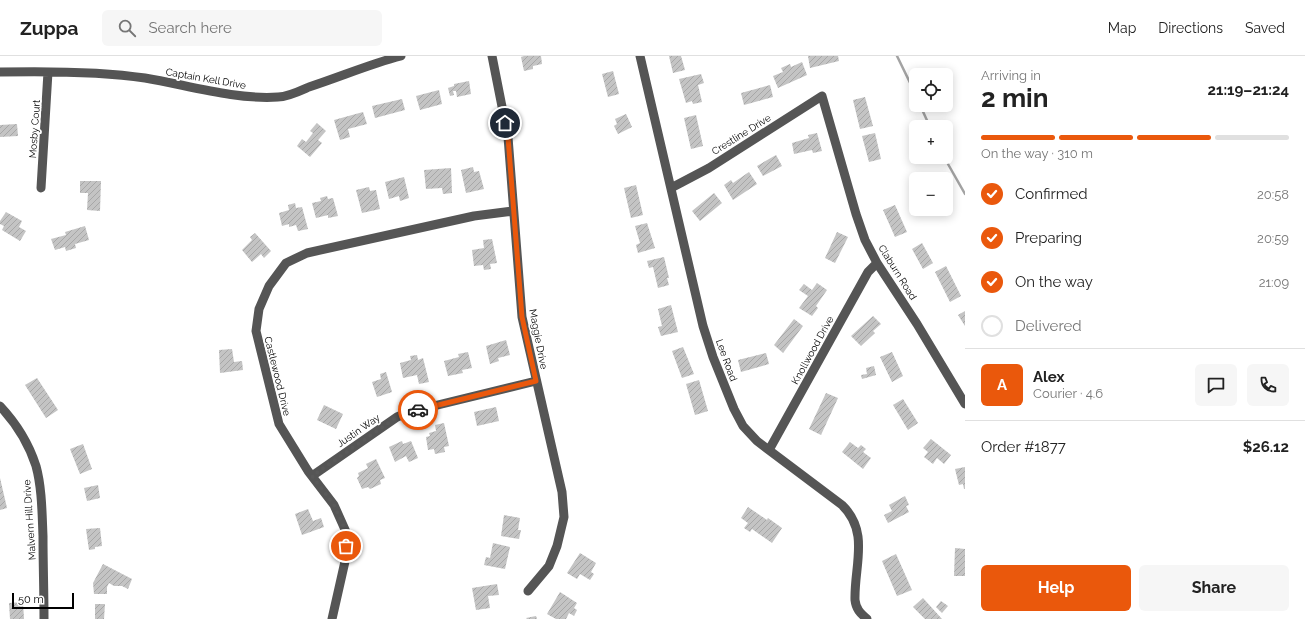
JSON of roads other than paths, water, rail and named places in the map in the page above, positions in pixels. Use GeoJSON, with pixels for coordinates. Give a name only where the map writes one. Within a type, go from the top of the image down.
{"type":"FeatureCollection","features":[{"type":"Feature","properties":{"kind":"street","name":"Captain Kell Drive"},"geometry":{"type":"LineString","coordinates":[[0,72],[31,71],[104,73],[145,78],[255,97],[279,97],[378,62],[401,56]]}},
{"type":"Feature","properties":{"kind":"street","name":"Maggie Drive"},"geometry":{"type":"LineString","coordinates":[[492,56],[508,137],[522,317],[562,492],[564,518],[557,546],[549,566],[528,591]]}},
{"type":"Feature","properties":{"kind":"street","name":"Lee Road"},"geometry":{"type":"LineString","coordinates":[[640,56],[703,326],[713,357],[734,409],[743,426],[757,441],[842,504],[852,517],[859,537],[855,600],[856,606],[860,613],[866,619]]}},
{"type":"Feature","properties":{"kind":"street","name":"Mosby Court"},"geometry":{"type":"LineString","coordinates":[[41,188],[48,72]]}},
{"type":"Feature","properties":{"kind":"street","name":"Crestline Drive"},"geometry":{"type":"LineString","coordinates":[[671,188],[709,168],[822,96]]}},
{"type":"Feature","properties":{"kind":"street","name":"Claburn Road"},"geometry":{"type":"LineString","coordinates":[[822,96],[865,240],[877,263],[918,324],[965,404]]}},
{"type":"Feature","properties":{"kind":"street","name":"Castlewood Drive"},"geometry":{"type":"LineString","coordinates":[[332,619],[346,558],[347,534],[334,505],[312,476],[279,424],[256,331],[259,309],[269,286],[286,263],[307,253],[474,216],[513,211]]}},
{"type":"Feature","properties":{"kind":"street","name":"Knollwood Drive"},"geometry":{"type":"LineString","coordinates":[[769,450],[868,272],[877,263]]}},
{"type":"Feature","properties":{"kind":"street","name":"Justin Way"},"geometry":{"type":"LineString","coordinates":[[312,476],[397,417],[409,412],[536,381]]}},
{"type":"Feature","properties":{"kind":"street","name":"Malvern Hill Drive"},"geometry":{"type":"LineString","coordinates":[[0,406],[12,420],[30,452],[36,466],[40,484],[44,619]]}},
{"type":"Feature","properties":{"kind":"waterway"},"geometry":{"type":"LineString","coordinates":[[897,56],[909,81]]}},
{"type":"Feature","properties":{"kind":"waterway"},"geometry":{"type":"LineString","coordinates":[[923,112],[927,120]]}},
{"type":"Feature","properties":{"kind":"waterway"},"geometry":{"type":"LineString","coordinates":[[948,164],[965,194]]}}]}
